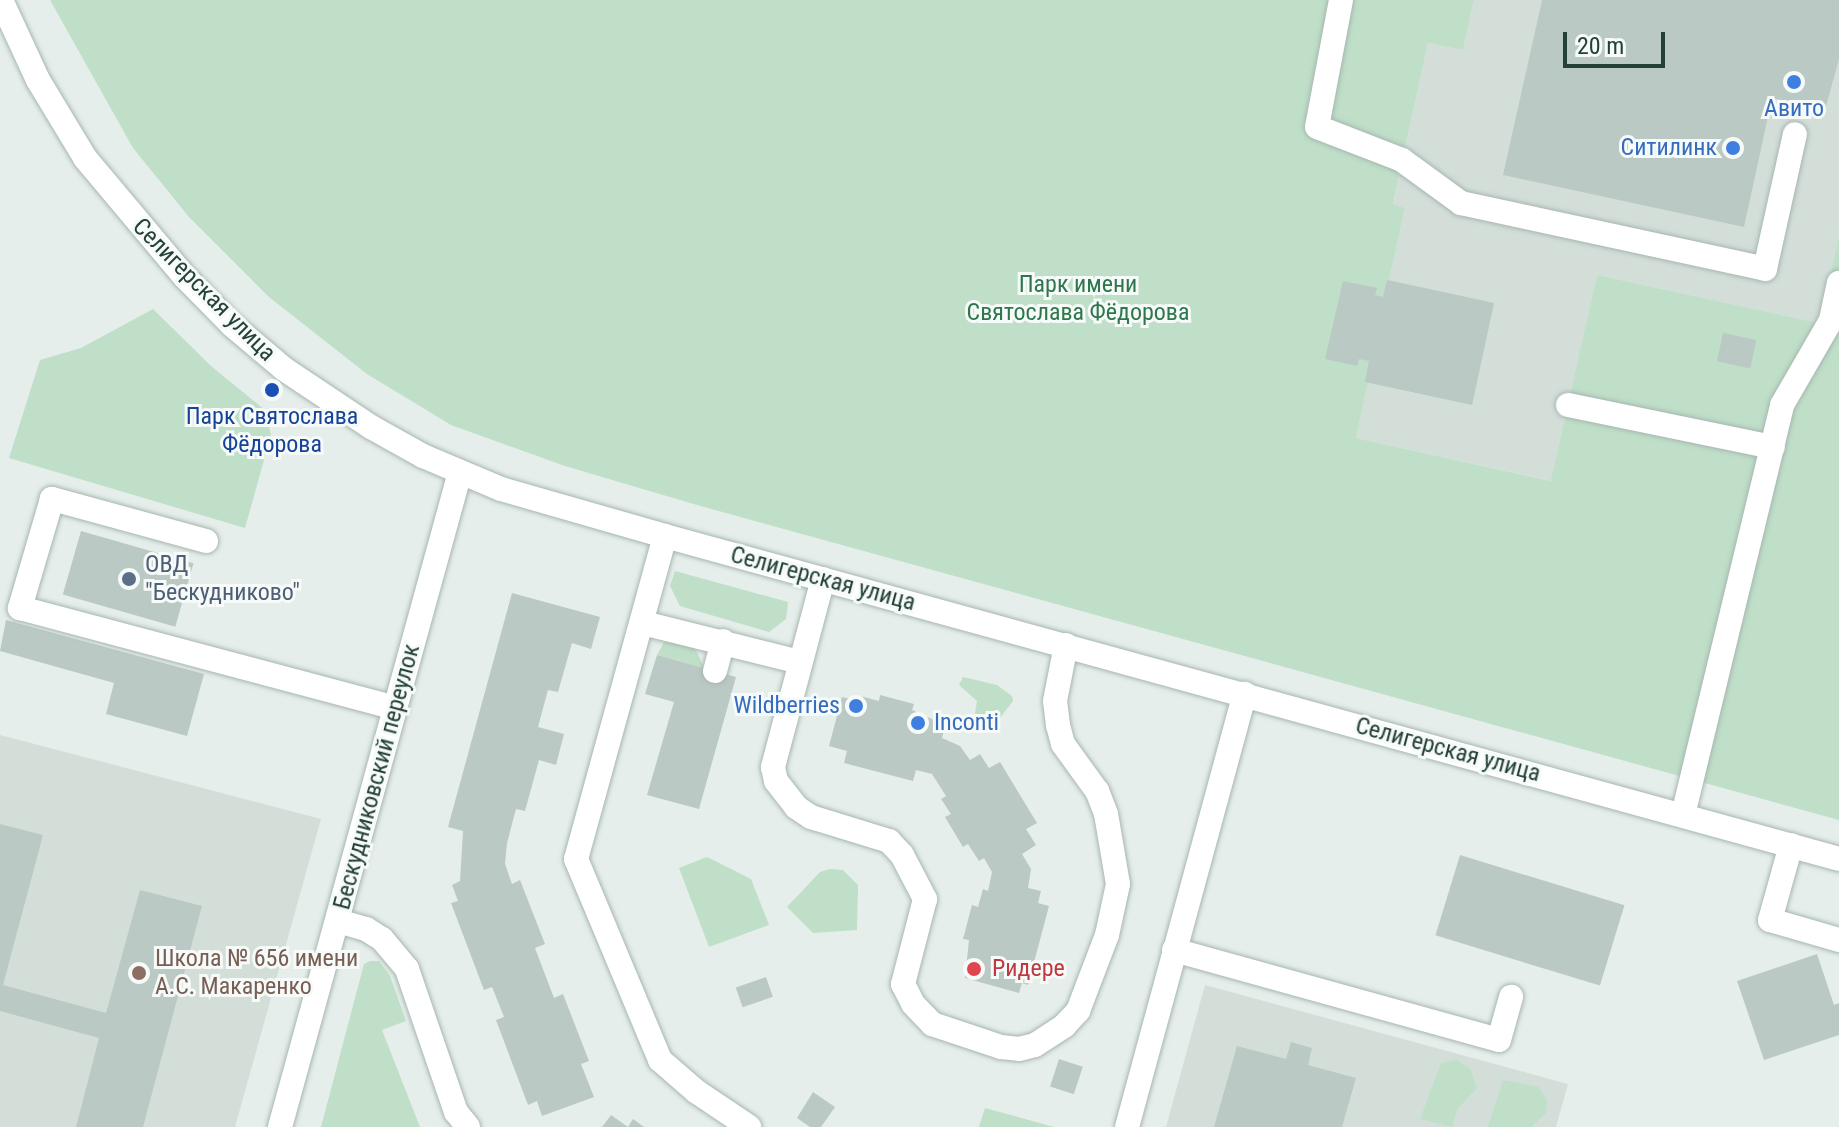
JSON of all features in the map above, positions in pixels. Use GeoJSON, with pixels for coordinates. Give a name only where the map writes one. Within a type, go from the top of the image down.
{"type":"FeatureCollection","features":[{"type":"Feature","properties":{"kind":"street"},"geometry":{"type":"LineString","coordinates":[[1341,0],[1317,127],[1402,160],[1461,203],[1765,269],[1795,134]]}},
{"type":"Feature","properties":{"kind":"street","name":"Селигерская улица"},"geometry":{"type":"LineString","coordinates":[[4,17],[85,158],[146,234],[213,306],[284,369],[326,399],[423,456],[501,489],[665,536],[1839,859]]}},
{"type":"Feature","properties":{"kind":"street"},"geometry":{"type":"LineString","coordinates":[[1683,815],[1782,405],[1831,320],[1839,283]]}},
{"type":"Feature","properties":{"kind":"street"},"geometry":{"type":"LineString","coordinates":[[1568,405],[1773,447]]}},
{"type":"Feature","properties":{"kind":"street","name":"Бескудниковский переулок"},"geometry":{"type":"LineString","coordinates":[[280,1127],[460,472]]}},
{"type":"Feature","properties":{"kind":"street"},"geometry":{"type":"LineString","coordinates":[[206,541],[52,499],[20,608],[396,708]]}},
{"type":"Feature","properties":{"kind":"street"},"geometry":{"type":"LineString","coordinates":[[665,536],[576,859],[660,1060],[697,1092],[749,1127]]}},
{"type":"Feature","properties":{"kind":"street"},"geometry":{"type":"LineString","coordinates":[[823,579],[773,767],[776,781],[796,807],[811,817],[889,841],[911,868],[925,899],[903,984],[913,1004],[932,1024],[1019,1049],[1051,1036],[1078,1011],[1107,935],[1118,884],[1106,814],[1097,791],[1063,744],[1058,725],[1055,701],[1066,645]]}},
{"type":"Feature","properties":{"kind":"street"},"geometry":{"type":"LineString","coordinates":[[643,623],[800,662]]}},
{"type":"Feature","properties":{"kind":"street"},"geometry":{"type":"LineString","coordinates":[[715,671],[723,641]]}},
{"type":"Feature","properties":{"kind":"street"},"geometry":{"type":"LineString","coordinates":[[1127,1127],[1245,694]]}},
{"type":"Feature","properties":{"kind":"street"},"geometry":{"type":"LineString","coordinates":[[1791,845],[1770,920],[1839,940]]}},
{"type":"Feature","properties":{"kind":"street"},"geometry":{"type":"LineString","coordinates":[[338,921],[366,929],[382,939],[402,961],[456,1112],[468,1127]]}},
{"type":"Feature","properties":{"kind":"street"},"geometry":{"type":"LineString","coordinates":[[1174,950],[1499,1040],[1511,997]]}},
{"type":"Feature","properties":{"kind":"shaded area"},"geometry":{"type":"Polygon","coordinates":[[[1474,0],[1542,0],[1504,175],[1772,98],[1839,59],[1839,236],[1819,323],[1597,275],[1552,481],[1356,438],[1368,383],[1472,405],[1389,280],[1405,208],[1393,205],[1428,43],[1463,50],[1474,0]]]}},
{"type":"Feature","properties":{"kind":"shaded area","name":"Школа № 656 имени А.С. Макаренко"},"geometry":{"type":"Polygon","coordinates":[[[0,735],[321,819],[235,1127],[0,1127],[0,735]]]}},
{"type":"Feature","properties":{"kind":"shaded area"},"geometry":{"type":"Polygon","coordinates":[[[1205,985],[1568,1084],[1556,1127],[1166,1127],[1205,985]]]}},
{"type":"Feature","properties":{"kind":"green space","name":"Парк имени Святослава Фёдорова"},"geometry":{"type":"Polygon","coordinates":[[[50,0],[1474,0],[1463,50],[1428,43],[1393,204],[1405,208],[1389,280],[1494,303],[1472,405],[1368,383],[1356,438],[1551,481],[1597,275],[1819,323],[1839,236],[1839,820],[697,505],[565,466],[451,425],[367,374],[269,297],[189,217],[133,148],[50,0]]]}},
{"type":"Feature","properties":{"kind":"green space"},"geometry":{"type":"Polygon","coordinates":[[[153,309],[211,366],[265,410],[271,435],[245,528],[9,458],[40,360],[81,348],[153,309]]]}},
{"type":"Feature","properties":{"kind":"green space"},"geometry":{"type":"Polygon","coordinates":[[[675,571],[788,602],[786,619],[769,632],[680,606],[670,586],[675,571]]]}},
{"type":"Feature","properties":{"kind":"green space"},"geometry":{"type":"Polygon","coordinates":[[[679,641],[696,650],[704,668],[657,655],[664,642],[679,641]]]}},
{"type":"Feature","properties":{"kind":"green space"},"geometry":{"type":"Polygon","coordinates":[[[963,677],[997,685],[1012,696],[1013,701],[993,727],[984,726],[975,713],[977,701],[959,685],[963,677]]]}},
{"type":"Feature","properties":{"kind":"green space"},"geometry":{"type":"Polygon","coordinates":[[[707,857],[751,879],[769,925],[709,947],[679,868],[707,857]]]}},
{"type":"Feature","properties":{"kind":"green space"},"geometry":{"type":"Polygon","coordinates":[[[843,870],[858,885],[857,930],[813,933],[787,907],[820,872],[843,870]]]}},
{"type":"Feature","properties":{"kind":"green space"},"geometry":{"type":"Polygon","coordinates":[[[379,961],[390,976],[406,1021],[382,1030],[420,1127],[321,1127],[364,964],[379,961]]]}},
{"type":"Feature","properties":{"kind":"green space"},"geometry":{"type":"Polygon","coordinates":[[[1457,1060],[1470,1069],[1477,1088],[1457,1109],[1452,1127],[1420,1119],[1441,1063],[1457,1060]]]}},
{"type":"Feature","properties":{"kind":"green space"},"geometry":{"type":"Polygon","coordinates":[[[1503,1080],[1539,1087],[1547,1101],[1546,1113],[1531,1127],[1488,1127],[1503,1080]]]}},
{"type":"Feature","properties":{"kind":"green space"},"geometry":{"type":"Polygon","coordinates":[[[985,1108],[1054,1127],[979,1127],[985,1108]]]}},
{"type":"Feature","properties":{"kind":"building"},"geometry":{"type":"Polygon","coordinates":[[[1542,0],[1839,0],[1839,59],[1825,110],[1772,98],[1744,227],[1503,175],[1542,0]]]}},
{"type":"Feature","properties":{"kind":"building"},"geometry":{"type":"Polygon","coordinates":[[[1387,280],[1494,303],[1472,405],[1365,382],[1369,361],[1359,359],[1357,366],[1325,359],[1343,281],[1377,288],[1375,295],[1383,297],[1387,280]]]}},
{"type":"Feature","properties":{"kind":"building"},"geometry":{"type":"Polygon","coordinates":[[[1723,333],[1756,340],[1750,368],[1717,361],[1723,333]]]}},
{"type":"Feature","properties":{"kind":"building","name":"ОВД \"Бескудниково\""},"geometry":{"type":"Polygon","coordinates":[[[81,531],[193,563],[175,627],[63,594],[81,531]]]}},
{"type":"Feature","properties":{"kind":"building"},"geometry":{"type":"Polygon","coordinates":[[[512,593],[600,617],[591,649],[572,643],[558,692],[548,690],[538,727],[564,734],[556,765],[539,760],[525,811],[516,809],[507,843],[505,864],[512,884],[520,880],[545,944],[535,948],[554,998],[563,994],[589,1061],[581,1064],[594,1097],[542,1116],[537,1101],[528,1105],[496,1020],[504,1017],[492,987],[484,990],[451,903],[458,901],[452,885],[460,881],[463,831],[448,827],[512,593]]]}},
{"type":"Feature","properties":{"kind":"building"},"geometry":{"type":"Polygon","coordinates":[[[6,620],[204,674],[187,736],[106,714],[114,683],[0,651],[6,620]]]}},
{"type":"Feature","properties":{"kind":"building"},"geometry":{"type":"Polygon","coordinates":[[[657,655],[736,677],[699,809],[647,795],[674,702],[645,694],[657,655]]]}},
{"type":"Feature","properties":{"kind":"building"},"geometry":{"type":"Polygon","coordinates":[[[880,695],[914,704],[912,710],[945,725],[942,738],[960,746],[970,760],[980,754],[989,768],[1000,762],[1037,823],[1026,829],[1036,845],[1022,854],[1031,869],[1028,888],[1041,891],[1038,903],[1049,906],[1028,985],[1022,983],[1019,993],[965,978],[969,940],[963,939],[972,905],[978,907],[983,889],[988,891],[992,872],[984,858],[979,861],[968,844],[963,847],[945,817],[951,814],[941,799],[946,796],[932,774],[916,770],[913,781],[844,763],[847,751],[829,746],[842,697],[858,701],[860,696],[879,701],[880,695]]]}},
{"type":"Feature","properties":{"kind":"building"},"geometry":{"type":"Polygon","coordinates":[[[0,824],[43,835],[3,985],[106,1013],[140,890],[202,906],[143,1127],[76,1127],[99,1038],[0,1011],[0,824]]]}},
{"type":"Feature","properties":{"kind":"building"},"geometry":{"type":"Polygon","coordinates":[[[1460,855],[1624,905],[1600,986],[1435,935],[1460,855]]]}},
{"type":"Feature","properties":{"kind":"building"},"geometry":{"type":"Polygon","coordinates":[[[1817,954],[1834,1005],[1839,1003],[1839,1035],[1764,1060],[1737,981],[1817,954]]]}},
{"type":"Feature","properties":{"kind":"building"},"geometry":{"type":"Polygon","coordinates":[[[766,977],[773,997],[743,1007],[736,987],[766,977]]]}},
{"type":"Feature","properties":{"kind":"building"},"geometry":{"type":"Polygon","coordinates":[[[1291,1042],[1312,1048],[1308,1065],[1356,1078],[1342,1127],[1214,1127],[1237,1046],[1286,1059],[1291,1042]]]}},
{"type":"Feature","properties":{"kind":"building"},"geometry":{"type":"Polygon","coordinates":[[[1059,1059],[1083,1067],[1074,1094],[1050,1087],[1059,1059]]]}},
{"type":"Feature","properties":{"kind":"building"},"geometry":{"type":"Polygon","coordinates":[[[813,1092],[835,1107],[821,1127],[810,1127],[797,1118],[813,1092]]]}},
{"type":"Feature","properties":{"kind":"building"},"geometry":{"type":"Polygon","coordinates":[[[611,1115],[628,1127],[602,1127],[611,1115]]]}},
{"type":"Feature","properties":{"kind":"building"},"geometry":{"type":"Polygon","coordinates":[[[633,1119],[644,1127],[628,1127],[633,1119]]]}},
{"type":"Feature","properties":{"kind":"place","name":"Авито"},"geometry":{"type":"Point","coordinates":[1794,82]}},
{"type":"Feature","properties":{"kind":"place","name":"Ситилинк"},"geometry":{"type":"Point","coordinates":[1733,148]}},
{"type":"Feature","properties":{"kind":"place","name":"Парк Святослава Фёдорова"},"geometry":{"type":"Point","coordinates":[272,390]}},
{"type":"Feature","properties":{"kind":"place","name":"ОВД \"Бескудниково\""},"geometry":{"type":"Point","coordinates":[129,579]}},
{"type":"Feature","properties":{"kind":"place","name":"Wildberries"},"geometry":{"type":"Point","coordinates":[856,706]}},
{"type":"Feature","properties":{"kind":"place","name":"Inconti"},"geometry":{"type":"Point","coordinates":[918,723]}},
{"type":"Feature","properties":{"kind":"place","name":"Ридере"},"geometry":{"type":"Point","coordinates":[974,969]}},
{"type":"Feature","properties":{"kind":"place","name":"Школа № 656 имени А.С. Макаренко"},"geometry":{"type":"Point","coordinates":[139,973]}}]}
